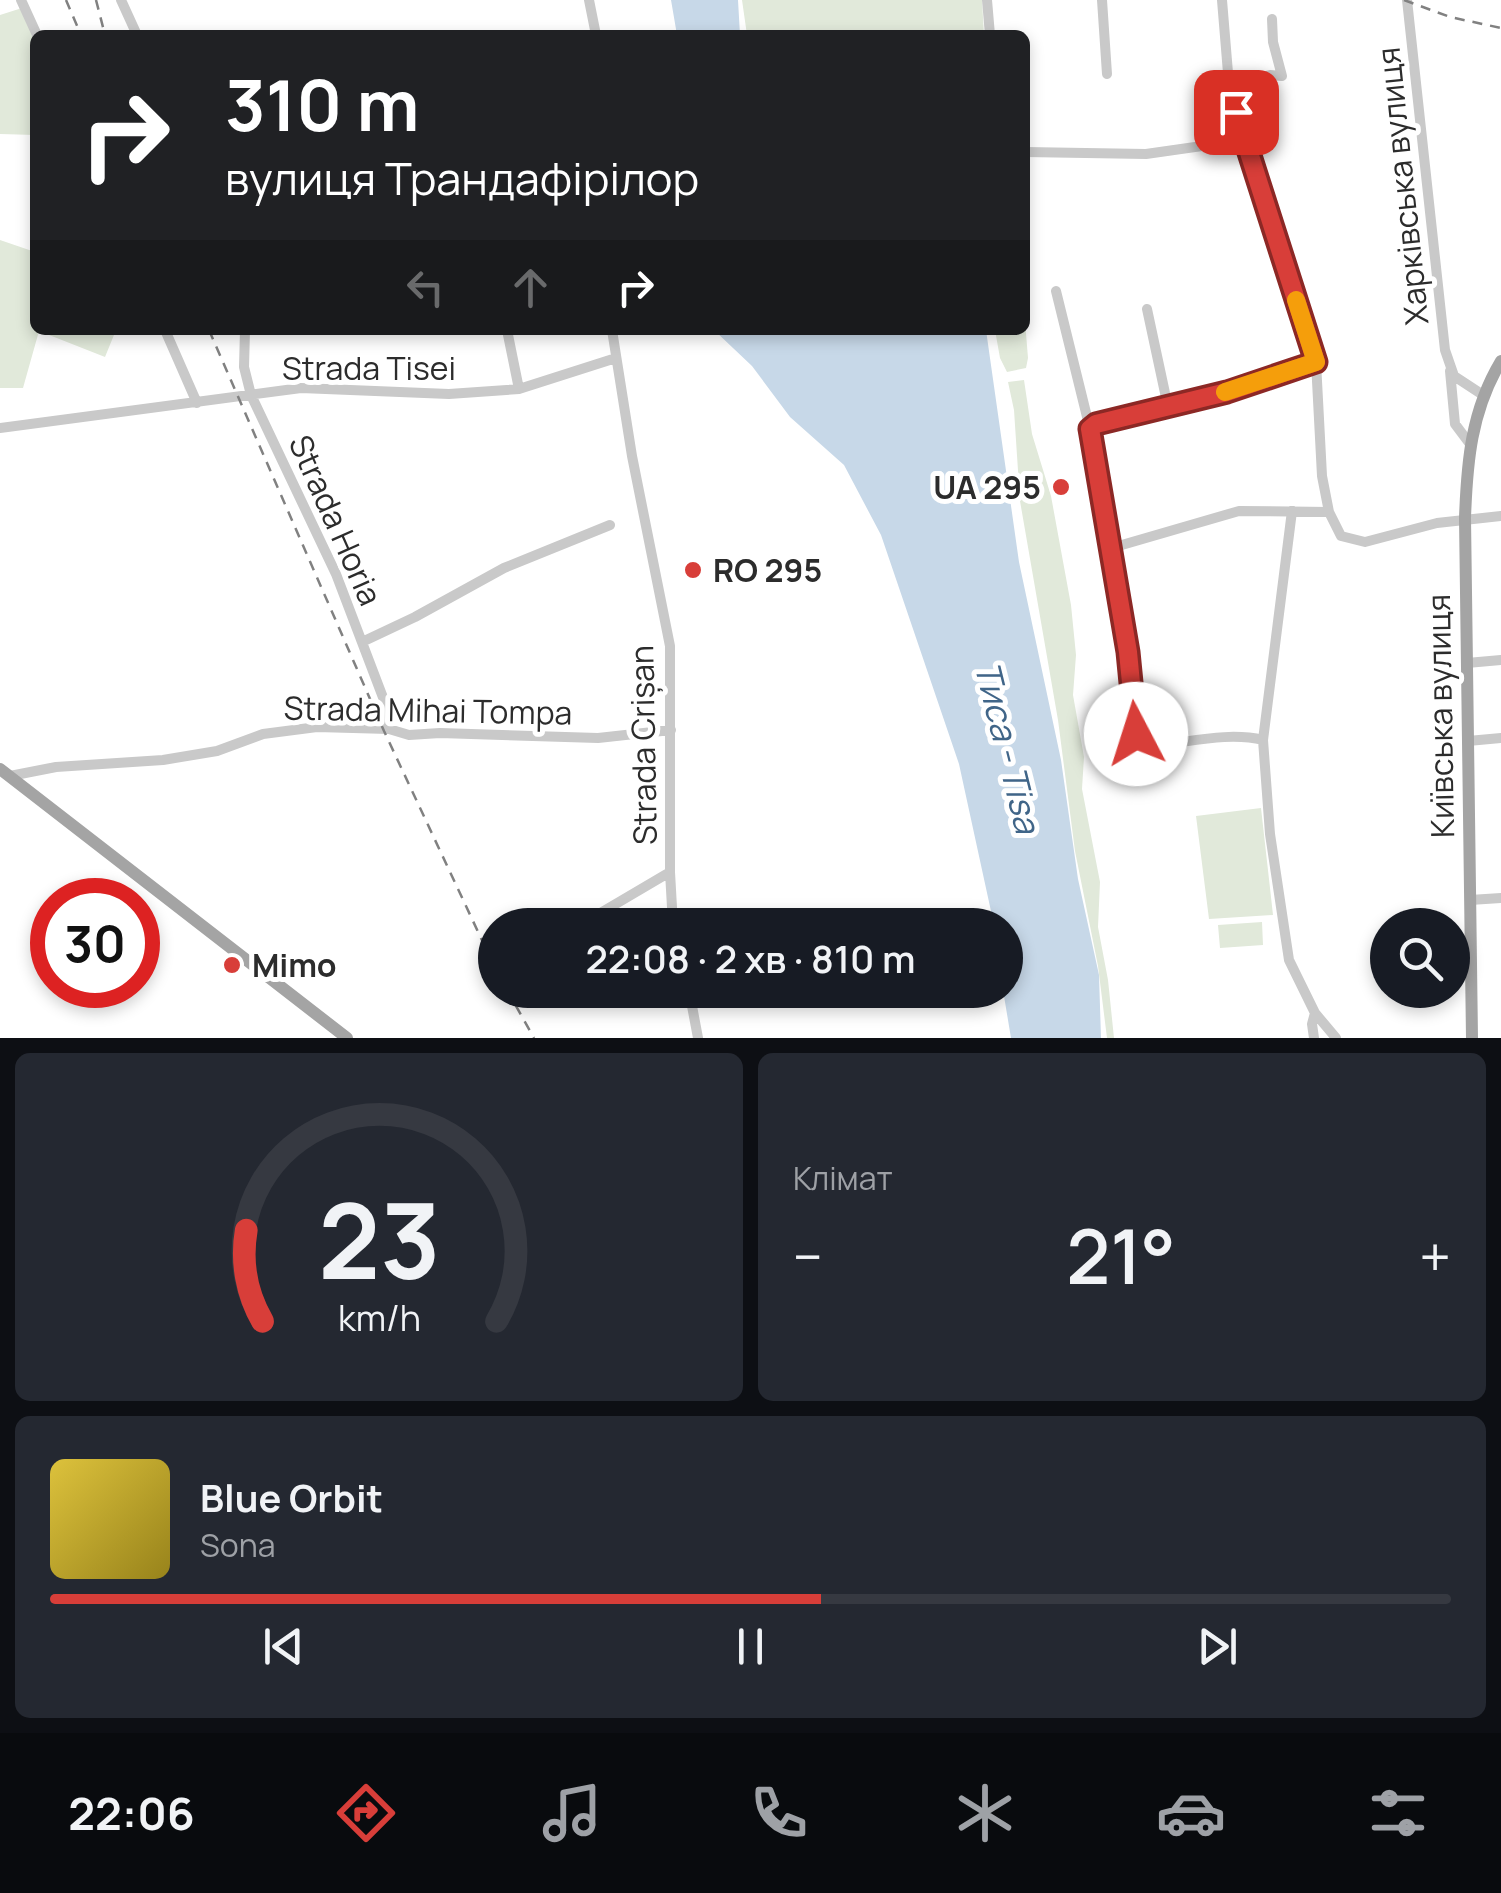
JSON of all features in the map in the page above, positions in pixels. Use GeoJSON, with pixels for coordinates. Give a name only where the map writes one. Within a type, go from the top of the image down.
{"type":"FeatureCollection","features":[{"type":"Feature","properties":{"kind":"main road","name":"Київська вулиця"},"geometry":{"type":"LineString","coordinates":[[1472,1038],[1465,518],[1470,444],[1483,394],[1501,361]]}},
{"type":"Feature","properties":{"kind":"main road"},"geometry":{"type":"LineString","coordinates":[[5,772],[328,1032],[347,1038]]}},
{"type":"Feature","properties":{"kind":"street"},"geometry":{"type":"LineString","coordinates":[[21,0],[35,30]]}},
{"type":"Feature","properties":{"kind":"street"},"geometry":{"type":"LineString","coordinates":[[120,0],[135,30]]}},
{"type":"Feature","properties":{"kind":"street"},"geometry":{"type":"LineString","coordinates":[[589,0],[595,30]]}},
{"type":"Feature","properties":{"kind":"street"},"geometry":{"type":"LineString","coordinates":[[988,0],[990,30]]}},
{"type":"Feature","properties":{"kind":"street"},"geometry":{"type":"LineString","coordinates":[[1102,0],[1107,74]]}},
{"type":"Feature","properties":{"kind":"street"},"geometry":{"type":"LineString","coordinates":[[1222,0],[1229,85],[1316,362],[1322,476],[1329,512],[1341,536],[1365,542],[1465,518],[1501,516]]}},
{"type":"Feature","properties":{"kind":"street","name":"Харківська вулиця"},"geometry":{"type":"LineString","coordinates":[[1407,0],[1455,424],[1470,444]]}},
{"type":"Feature","properties":{"kind":"street"},"geometry":{"type":"LineString","coordinates":[[1229,85],[1282,76],[1272,20]]}},
{"type":"Feature","properties":{"kind":"street"},"geometry":{"type":"LineString","coordinates":[[1030,152],[1146,154],[1244,140]]}},
{"type":"Feature","properties":{"kind":"street"},"geometry":{"type":"LineString","coordinates":[[1056,291],[1090,429],[1140,742],[1146,746],[1216,738],[1263,740]]}},
{"type":"Feature","properties":{"kind":"street"},"geometry":{"type":"LineString","coordinates":[[1147,309],[1168,407]]}},
{"type":"Feature","properties":{"kind":"street"},"geometry":{"type":"LineString","coordinates":[[167,335],[197,403]]}},
{"type":"Feature","properties":{"kind":"street","name":"Strada Horia"},"geometry":{"type":"LineString","coordinates":[[245,335],[244,368],[251,395],[336,574],[387,708],[389,730]]}},
{"type":"Feature","properties":{"kind":"street"},"geometry":{"type":"LineString","coordinates":[[508,335],[518,389]]}},
{"type":"Feature","properties":{"kind":"street","name":"Strada Crișan"},"geometry":{"type":"LineString","coordinates":[[613,335],[670,646],[672,908]]}},
{"type":"Feature","properties":{"kind":"street","name":"Strada Tisei"},"geometry":{"type":"LineString","coordinates":[[0,428],[324,387],[449,394],[518,389],[616,358]]}},
{"type":"Feature","properties":{"kind":"street"},"geometry":{"type":"LineString","coordinates":[[1090,429],[1096,424],[1227,392],[1316,362]]}},
{"type":"Feature","properties":{"kind":"street","name":"Харківська вулиця"},"geometry":{"type":"LineString","coordinates":[[1449,366],[1461,382],[1483,394]]}},
{"type":"Feature","properties":{"kind":"street"},"geometry":{"type":"LineString","coordinates":[[1108,549],[1240,511],[1329,512]]}},
{"type":"Feature","properties":{"kind":"street"},"geometry":{"type":"LineString","coordinates":[[1292,511],[1263,740],[1270,834],[1289,960],[1316,1013],[1336,1038]]}},
{"type":"Feature","properties":{"kind":"street"},"geometry":{"type":"LineString","coordinates":[[362,642],[504,568],[610,524]]}},
{"type":"Feature","properties":{"kind":"street"},"geometry":{"type":"LineString","coordinates":[[1467,663],[1501,660]]}},
{"type":"Feature","properties":{"kind":"street","name":"Strada Mihai Tompa"},"geometry":{"type":"LineString","coordinates":[[5,772],[163,760],[216,751],[262,734],[298,728],[389,730],[409,735],[440,732],[598,738],[670,730]]}},
{"type":"Feature","properties":{"kind":"street"},"geometry":{"type":"LineString","coordinates":[[1468,740],[1501,738]]}},
{"type":"Feature","properties":{"kind":"street"},"geometry":{"type":"LineString","coordinates":[[609,908],[670,872]]}},
{"type":"Feature","properties":{"kind":"street"},"geometry":{"type":"LineString","coordinates":[[1470,900],[1501,898]]}},
{"type":"Feature","properties":{"kind":"street"},"geometry":{"type":"LineString","coordinates":[[692,1008],[698,1038]]}},
{"type":"Feature","properties":{"kind":"street"},"geometry":{"type":"LineString","coordinates":[[1314,1038],[1312,1024],[1316,1013]]}},
{"type":"Feature","properties":{"kind":"green space"},"geometry":{"type":"Polygon","coordinates":[[[742,0],[982,0],[984,30],[746,30],[742,0]]]}},
{"type":"Feature","properties":{"kind":"green space"},"geometry":{"type":"Polygon","coordinates":[[[22,8],[31,30],[30,135],[0,134],[0,15],[22,8]]]}},
{"type":"Feature","properties":{"kind":"green space"},"geometry":{"type":"Polygon","coordinates":[[[0,240],[30,250],[30,335],[38,335],[23,388],[0,388],[0,240]]]}},
{"type":"Feature","properties":{"kind":"green space"},"geometry":{"type":"Polygon","coordinates":[[[49,335],[114,335],[105,357],[49,335]]]}},
{"type":"Feature","properties":{"kind":"green space"},"geometry":{"type":"Polygon","coordinates":[[[996,335],[1026,335],[1026,368],[1007,372],[996,335]]]}},
{"type":"Feature","properties":{"kind":"green space"},"geometry":{"type":"Polygon","coordinates":[[[1024,380],[1032,434],[1051,496],[1071,605],[1076,655],[1073,695],[1084,757],[1082,789],[1100,882],[1098,927],[1114,1038],[1107,1038],[1020,501],[1014,410],[1008,382],[1024,380]]]}},
{"type":"Feature","properties":{"kind":"green space"},"geometry":{"type":"Polygon","coordinates":[[[1261,808],[1273,915],[1209,919],[1196,816],[1261,808]]]}},
{"type":"Feature","properties":{"kind":"green space"},"geometry":{"type":"Polygon","coordinates":[[[1262,922],[1263,945],[1220,948],[1218,925],[1262,922]]]}},
{"type":"Feature","properties":{"kind":"water"},"geometry":{"type":"Polygon","coordinates":[[[671,0],[738,0],[740,30],[676,30],[671,0]]]}},
{"type":"Feature","properties":{"kind":"water","name":"Тиса - Tisa"},"geometry":{"type":"Polygon","coordinates":[[[719,335],[987,335],[1019,562],[1061,760],[1078,879],[1099,975],[1101,1038],[1011,1038],[1006,1008],[1023,1008],[1023,908],[990,908],[959,764],[881,535],[844,465],[790,417],[752,366],[719,335]]]}},
{"type":"Feature","properties":{"kind":"railway"},"geometry":{"type":"LineString","coordinates":[[66,0],[79,30]]}},
{"type":"Feature","properties":{"kind":"railway"},"geometry":{"type":"LineString","coordinates":[[96,0],[104,30]]}},
{"type":"Feature","properties":{"kind":"railway"},"geometry":{"type":"LineString","coordinates":[[1404,0],[1450,17],[1501,28]]}},
{"type":"Feature","properties":{"kind":"railway"},"geometry":{"type":"LineString","coordinates":[[211,335],[384,731],[478,932]]}},
{"type":"Feature","properties":{"kind":"railway"},"geometry":{"type":"LineString","coordinates":[[517,1008],[534,1038]]}},
{"type":"Feature","properties":{"kind":"slow traffic"},"geometry":{"type":"LineString","coordinates":[[1225,392],[1316,362],[1296,300]]}},
{"type":"Feature","properties":{"kind":"place","name":"UA 295"},"geometry":{"type":"Point","coordinates":[1061,487]}},
{"type":"Feature","properties":{"kind":"place","name":"RO 295"},"geometry":{"type":"Point","coordinates":[693,570]}},
{"type":"Feature","properties":{"kind":"place","name":"Mimo"},"geometry":{"type":"Point","coordinates":[232,965]}},
{"type":"Feature","properties":{"kind":"route"},"geometry":{"type":"LineString","coordinates":[[1136,734],[1128,652],[1090,429],[1096,424],[1227,392],[1316,362],[1236,112]]}}]}
